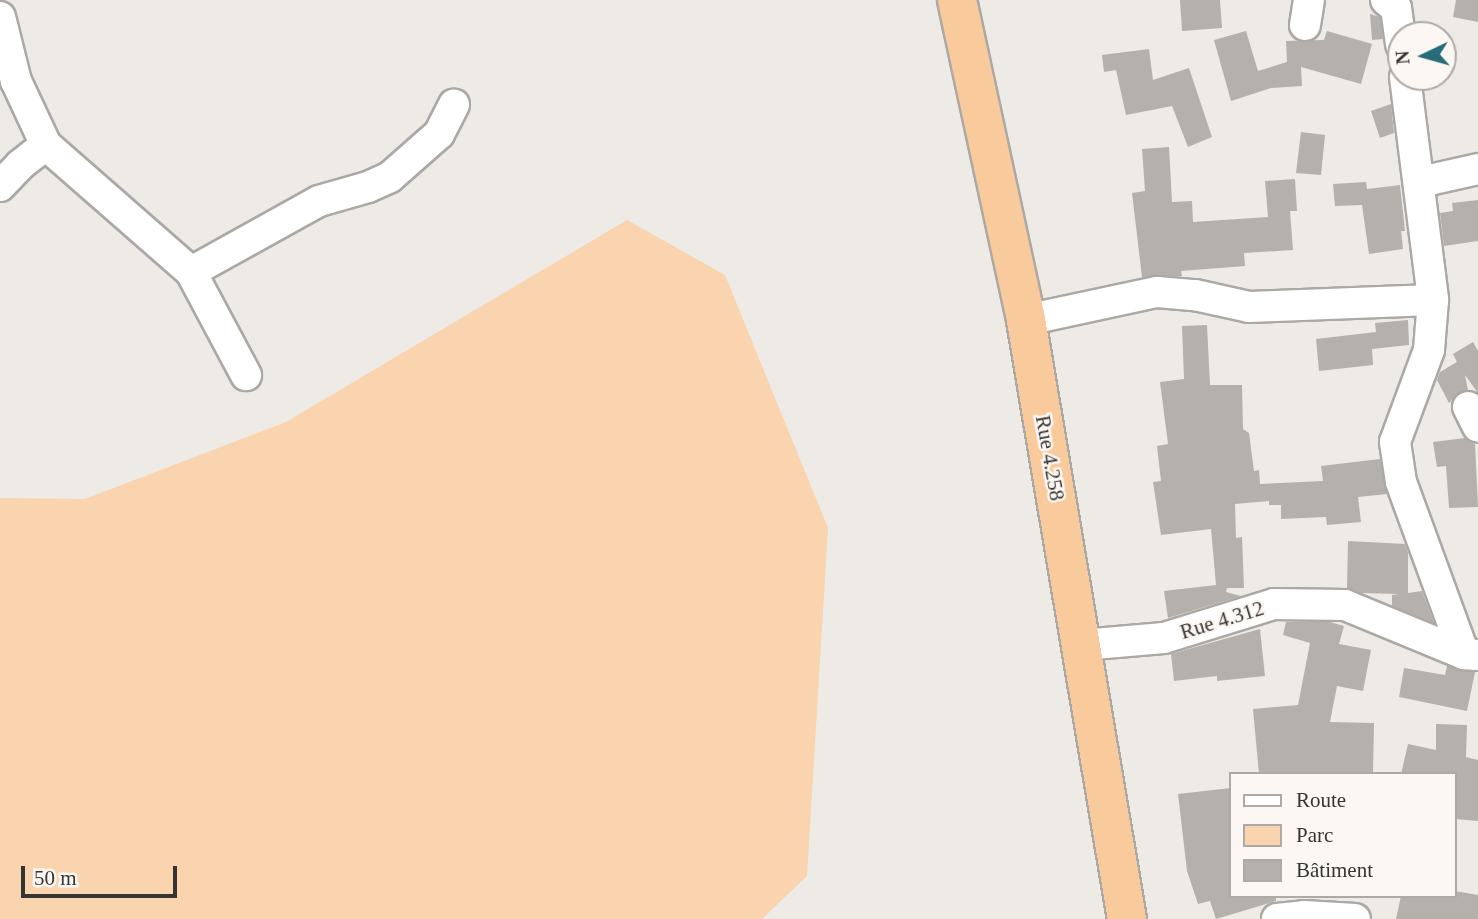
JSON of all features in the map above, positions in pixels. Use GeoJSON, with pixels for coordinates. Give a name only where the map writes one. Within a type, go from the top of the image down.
{"type":"FeatureCollection","features":[{"type":"Feature","properties":{"kind":"highway","name":"Rue 4.258"},"geometry":{"type":"LineString","coordinates":[[957,0],[1026,320],[1127,919]]}},
{"type":"Feature","properties":{"kind":"street"},"geometry":{"type":"LineString","coordinates":[[1386,0],[1396,8],[1398,21]]}},
{"type":"Feature","properties":{"kind":"street"},"geometry":{"type":"LineString","coordinates":[[0,17],[16,81],[46,145],[191,272],[246,375]]}},
{"type":"Feature","properties":{"kind":"street"},"geometry":{"type":"LineString","coordinates":[[1407,91],[1433,300],[1429,350],[1395,442],[1401,482],[1471,655]]}},
{"type":"Feature","properties":{"kind":"street"},"geometry":{"type":"LineString","coordinates":[[191,272],[319,201],[368,187],[390,177],[439,134],[454,105]]}},
{"type":"Feature","properties":{"kind":"street"},"geometry":{"type":"LineString","coordinates":[[0,186],[20,165],[46,145]]}},
{"type":"Feature","properties":{"kind":"street"},"geometry":{"type":"LineString","coordinates":[[1420,182],[1478,169]]}},
{"type":"Feature","properties":{"kind":"street"},"geometry":{"type":"LineString","coordinates":[[1026,320],[1157,292],[1195,295],[1249,307],[1433,300]]}},
{"type":"Feature","properties":{"kind":"street","name":"Rue 4.312"},"geometry":{"type":"LineString","coordinates":[[1082,645],[1164,638],[1274,604],[1333,605],[1345,606],[1471,655]]}},
{"type":"Feature","properties":{"kind":"street"},"geometry":{"type":"LineString","coordinates":[[1277,919],[1304,916],[1355,919]]}},
{"type":"Feature","properties":{"kind":"green space"},"geometry":{"type":"Polygon","coordinates":[[[627,220],[725,275],[828,528],[807,876],[762,919],[0,919],[0,498],[85,499],[286,422],[627,220]]]}},
{"type":"Feature","properties":{"kind":"building"},"geometry":{"type":"Polygon","coordinates":[[[1180,0],[1220,0],[1222,28],[1182,31],[1180,0]]]}},
{"type":"Feature","properties":{"kind":"building"},"geometry":{"type":"Polygon","coordinates":[[[1456,0],[1478,0],[1478,22],[1453,17],[1456,0]]]}},
{"type":"Feature","properties":{"kind":"building"},"geometry":{"type":"Polygon","coordinates":[[[1370,14],[1380,17],[1383,39],[1372,40],[1370,14]]]}},
{"type":"Feature","properties":{"kind":"building"},"geometry":{"type":"Polygon","coordinates":[[[1246,31],[1258,71],[1287,62],[1286,41],[1324,40],[1327,31],[1372,44],[1361,84],[1301,67],[1302,86],[1271,88],[1231,101],[1214,40],[1246,31]]]}},
{"type":"Feature","properties":{"kind":"building"},"geometry":{"type":"Polygon","coordinates":[[[1149,49],[1153,80],[1189,68],[1212,137],[1188,147],[1172,106],[1126,115],[1116,70],[1104,72],[1102,55],[1149,49]]]}},
{"type":"Feature","properties":{"kind":"building"},"geometry":{"type":"Polygon","coordinates":[[[1391,104],[1394,133],[1380,138],[1371,111],[1391,104]]]}},
{"type":"Feature","properties":{"kind":"building"},"geometry":{"type":"Polygon","coordinates":[[[1301,132],[1325,135],[1321,175],[1296,173],[1301,132]]]}},
{"type":"Feature","properties":{"kind":"building"},"geometry":{"type":"Polygon","coordinates":[[[1169,147],[1172,202],[1192,201],[1193,222],[1268,217],[1265,181],[1295,179],[1297,211],[1290,211],[1293,250],[1244,253],[1245,266],[1181,271],[1182,276],[1142,277],[1132,193],[1145,191],[1142,149],[1169,147]]]}},
{"type":"Feature","properties":{"kind":"building"},"geometry":{"type":"Polygon","coordinates":[[[1366,182],[1367,189],[1400,185],[1405,231],[1401,231],[1403,249],[1369,254],[1362,205],[1335,206],[1333,184],[1366,182]]]}},
{"type":"Feature","properties":{"kind":"building"},"geometry":{"type":"Polygon","coordinates":[[[1478,200],[1478,241],[1444,246],[1440,213],[1453,211],[1452,203],[1478,200]]]}},
{"type":"Feature","properties":{"kind":"building"},"geometry":{"type":"Polygon","coordinates":[[[1408,320],[1409,345],[1372,349],[1373,365],[1319,371],[1316,339],[1376,332],[1375,323],[1408,320]]]}},
{"type":"Feature","properties":{"kind":"building"},"geometry":{"type":"Polygon","coordinates":[[[1207,325],[1210,385],[1242,385],[1243,429],[1249,433],[1254,471],[1259,470],[1260,484],[1323,481],[1321,466],[1380,459],[1387,494],[1358,497],[1361,522],[1327,525],[1326,517],[1281,519],[1281,505],[1269,505],[1269,501],[1235,504],[1236,538],[1242,537],[1244,588],[1227,588],[1226,592],[1241,596],[1168,618],[1164,591],[1216,585],[1211,529],[1161,535],[1153,482],[1161,481],[1157,446],[1168,444],[1160,382],[1184,379],[1182,326],[1207,325]]]}},
{"type":"Feature","properties":{"kind":"building"},"geometry":{"type":"Polygon","coordinates":[[[1473,342],[1478,351],[1478,393],[1465,375],[1468,390],[1460,392],[1449,403],[1437,380],[1440,372],[1457,362],[1453,354],[1473,342]]]}},
{"type":"Feature","properties":{"kind":"building"},"geometry":{"type":"Polygon","coordinates":[[[1465,438],[1475,444],[1478,507],[1449,508],[1446,466],[1437,467],[1433,442],[1465,438]]]}},
{"type":"Feature","properties":{"kind":"building"},"geometry":{"type":"Polygon","coordinates":[[[1348,541],[1405,544],[1408,553],[1408,593],[1422,591],[1434,623],[1392,606],[1392,595],[1399,594],[1361,593],[1347,588],[1348,541]]]}},
{"type":"Feature","properties":{"kind":"building"},"geometry":{"type":"Polygon","coordinates":[[[1286,622],[1330,622],[1344,626],[1339,644],[1371,650],[1363,691],[1337,686],[1330,722],[1374,723],[1373,772],[1259,772],[1253,709],[1298,705],[1310,643],[1283,635],[1286,622]]]}},
{"type":"Feature","properties":{"kind":"building"},"geometry":{"type":"Polygon","coordinates":[[[1260,629],[1265,676],[1217,681],[1217,676],[1174,681],[1171,654],[1260,629]]]}},
{"type":"Feature","properties":{"kind":"building"},"geometry":{"type":"Polygon","coordinates":[[[1447,666],[1475,672],[1467,711],[1399,697],[1404,668],[1445,675],[1447,666]]]}},
{"type":"Feature","properties":{"kind":"building"},"geometry":{"type":"Polygon","coordinates":[[[1436,724],[1467,725],[1466,757],[1478,760],[1478,821],[1457,819],[1457,772],[1401,772],[1408,744],[1436,750],[1436,724]]]}},
{"type":"Feature","properties":{"kind":"building"},"geometry":{"type":"Polygon","coordinates":[[[1230,788],[1230,898],[1276,898],[1276,901],[1216,919],[1210,901],[1198,904],[1187,871],[1178,794],[1230,788]]]}},
{"type":"Feature","properties":{"kind":"building"},"geometry":{"type":"Polygon","coordinates":[[[1457,891],[1478,895],[1478,919],[1396,919],[1401,898],[1457,898],[1457,891]]]}}]}
